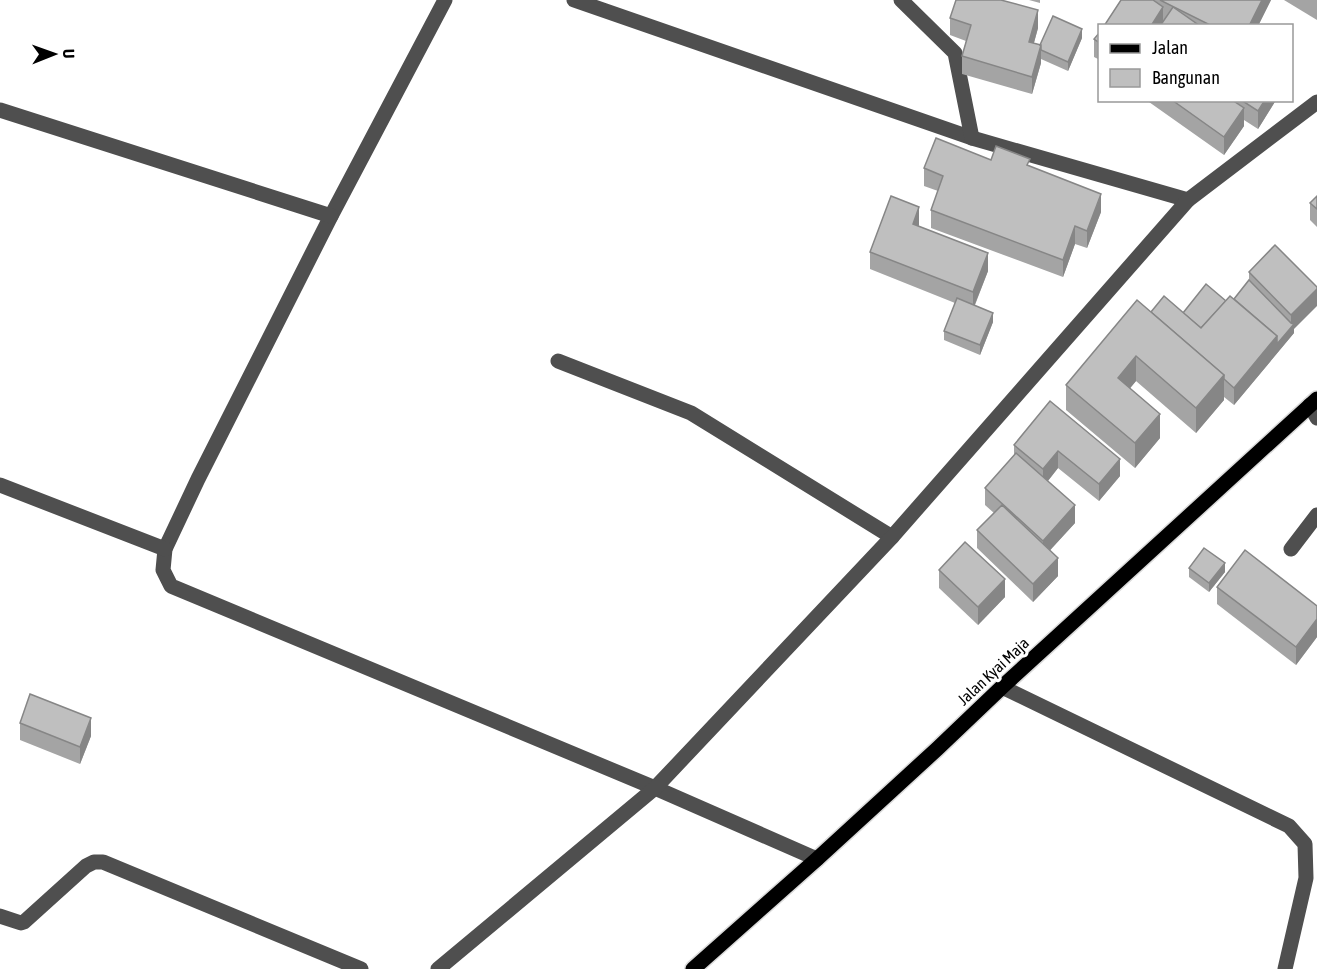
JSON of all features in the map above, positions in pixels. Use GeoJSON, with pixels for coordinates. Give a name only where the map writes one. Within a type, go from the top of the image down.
{"type":"FeatureCollection","features":[{"type":"Feature","properties":{"kind":"main road","name":"Jalan Kyai Maja"},"geometry":{"type":"LineString","coordinates":[[693,969],[818,859],[1002,687],[1315,407]]}},
{"type":"Feature","properties":{"kind":"street"},"geometry":{"type":"LineString","coordinates":[[445,0],[203,469],[165,549],[163,570],[171,586],[727,818],[818,859]]}},
{"type":"Feature","properties":{"kind":"street"},"geometry":{"type":"LineString","coordinates":[[574,0],[972,138],[1188,200]]}},
{"type":"Feature","properties":{"kind":"street"},"geometry":{"type":"LineString","coordinates":[[901,0],[955,52],[972,138]]}},
{"type":"Feature","properties":{"kind":"street"},"geometry":{"type":"LineString","coordinates":[[438,969],[655,788],[892,537],[1188,200],[1317,102]]}},
{"type":"Feature","properties":{"kind":"street"},"geometry":{"type":"LineString","coordinates":[[0,110],[332,216]]}},
{"type":"Feature","properties":{"kind":"street"},"geometry":{"type":"LineString","coordinates":[[558,361],[690,413],[892,537]]}},
{"type":"Feature","properties":{"kind":"street"},"geometry":{"type":"LineString","coordinates":[[0,485],[165,549]]}},
{"type":"Feature","properties":{"kind":"street"},"geometry":{"type":"LineString","coordinates":[[1291,549],[1317,514]]}},
{"type":"Feature","properties":{"kind":"street"},"geometry":{"type":"LineString","coordinates":[[1002,687],[1289,826],[1305,844],[1306,878],[1285,969]]}},
{"type":"Feature","properties":{"kind":"street"},"geometry":{"type":"LineString","coordinates":[[0,916],[24,922],[86,866],[94,862],[103,862],[361,969]]}},
{"type":"Feature","properties":{"kind":"building"},"geometry":{"type":"Polygon","coordinates":[[[956,0],[1001,0],[1038,10],[1029,42],[1041,45],[1032,77],[962,56],[971,25],[950,18],[956,0]]]}},
{"type":"Feature","properties":{"kind":"building"},"geometry":{"type":"Polygon","coordinates":[[[1121,0],[1153,0],[1163,7],[1152,24],[1105,24],[1121,0]]]}},
{"type":"Feature","properties":{"kind":"building"},"geometry":{"type":"Polygon","coordinates":[[[1160,0],[1262,0],[1250,24],[1208,24],[1160,0]]]}},
{"type":"Feature","properties":{"kind":"building"},"geometry":{"type":"Polygon","coordinates":[[[1173,7],[1197,24],[1161,24],[1173,7]]]}},
{"type":"Feature","properties":{"kind":"building"},"geometry":{"type":"Polygon","coordinates":[[[1053,16],[1082,29],[1068,62],[1041,50],[1040,45],[1053,16]]]}},
{"type":"Feature","properties":{"kind":"building"},"geometry":{"type":"Polygon","coordinates":[[[1175,102],[1235,102],[1244,108],[1224,137],[1175,102]]]}},
{"type":"Feature","properties":{"kind":"building"},"geometry":{"type":"Polygon","coordinates":[[[1244,102],[1264,102],[1258,111],[1244,102]]]}},
{"type":"Feature","properties":{"kind":"building"},"geometry":{"type":"Polygon","coordinates":[[[936,138],[991,160],[996,146],[1030,159],[1027,165],[1101,194],[1087,231],[1075,226],[1063,260],[931,210],[943,176],[924,168],[936,138]]]}},
{"type":"Feature","properties":{"kind":"building"},"geometry":{"type":"Polygon","coordinates":[[[891,196],[919,207],[913,224],[988,253],[973,292],[870,252],[891,196]]]}},
{"type":"Feature","properties":{"kind":"building"},"geometry":{"type":"Polygon","coordinates":[[[1317,196],[1317,209],[1310,203],[1317,196]]]}},
{"type":"Feature","properties":{"kind":"building"},"geometry":{"type":"Polygon","coordinates":[[[1275,245],[1317,287],[1291,315],[1249,272],[1275,245]]]}},
{"type":"Feature","properties":{"kind":"building"},"geometry":{"type":"Polygon","coordinates":[[[1249,280],[1294,324],[1277,344],[1277,336],[1234,299],[1249,280]]]}},
{"type":"Feature","properties":{"kind":"building"},"geometry":{"type":"Polygon","coordinates":[[[1206,284],[1226,301],[1201,328],[1183,313],[1206,284]]]}},
{"type":"Feature","properties":{"kind":"building"},"geometry":{"type":"Polygon","coordinates":[[[1164,296],[1201,328],[1230,296],[1277,336],[1234,388],[1224,379],[1224,375],[1151,312],[1164,296]]]}},
{"type":"Feature","properties":{"kind":"building"},"geometry":{"type":"Polygon","coordinates":[[[957,298],[993,313],[980,345],[944,331],[957,298]]]}},
{"type":"Feature","properties":{"kind":"building"},"geometry":{"type":"Polygon","coordinates":[[[1137,300],[1224,375],[1196,408],[1136,356],[1118,378],[1160,414],[1135,443],[1066,385],[1137,300]]]}},
{"type":"Feature","properties":{"kind":"building"},"geometry":{"type":"Polygon","coordinates":[[[1050,401],[1120,459],[1099,484],[1058,451],[1043,469],[1014,445],[1050,401]]]}},
{"type":"Feature","properties":{"kind":"building"},"geometry":{"type":"Polygon","coordinates":[[[1016,453],[1075,505],[1043,541],[985,488],[1016,453]]]}},
{"type":"Feature","properties":{"kind":"building"},"geometry":{"type":"Polygon","coordinates":[[[1002,505],[1058,558],[1033,584],[977,530],[1002,505]]]}},
{"type":"Feature","properties":{"kind":"building"},"geometry":{"type":"Polygon","coordinates":[[[965,542],[1005,579],[978,607],[939,570],[965,542]]]}},
{"type":"Feature","properties":{"kind":"building"},"geometry":{"type":"Polygon","coordinates":[[[1204,548],[1225,563],[1209,583],[1189,568],[1204,548]]]}},
{"type":"Feature","properties":{"kind":"building"},"geometry":{"type":"Polygon","coordinates":[[[1245,550],[1317,606],[1317,619],[1296,647],[1217,587],[1245,550]]]}},
{"type":"Feature","properties":{"kind":"building"},"geometry":{"type":"Polygon","coordinates":[[[30,694],[91,718],[80,747],[20,723],[30,694]]]}}]}
